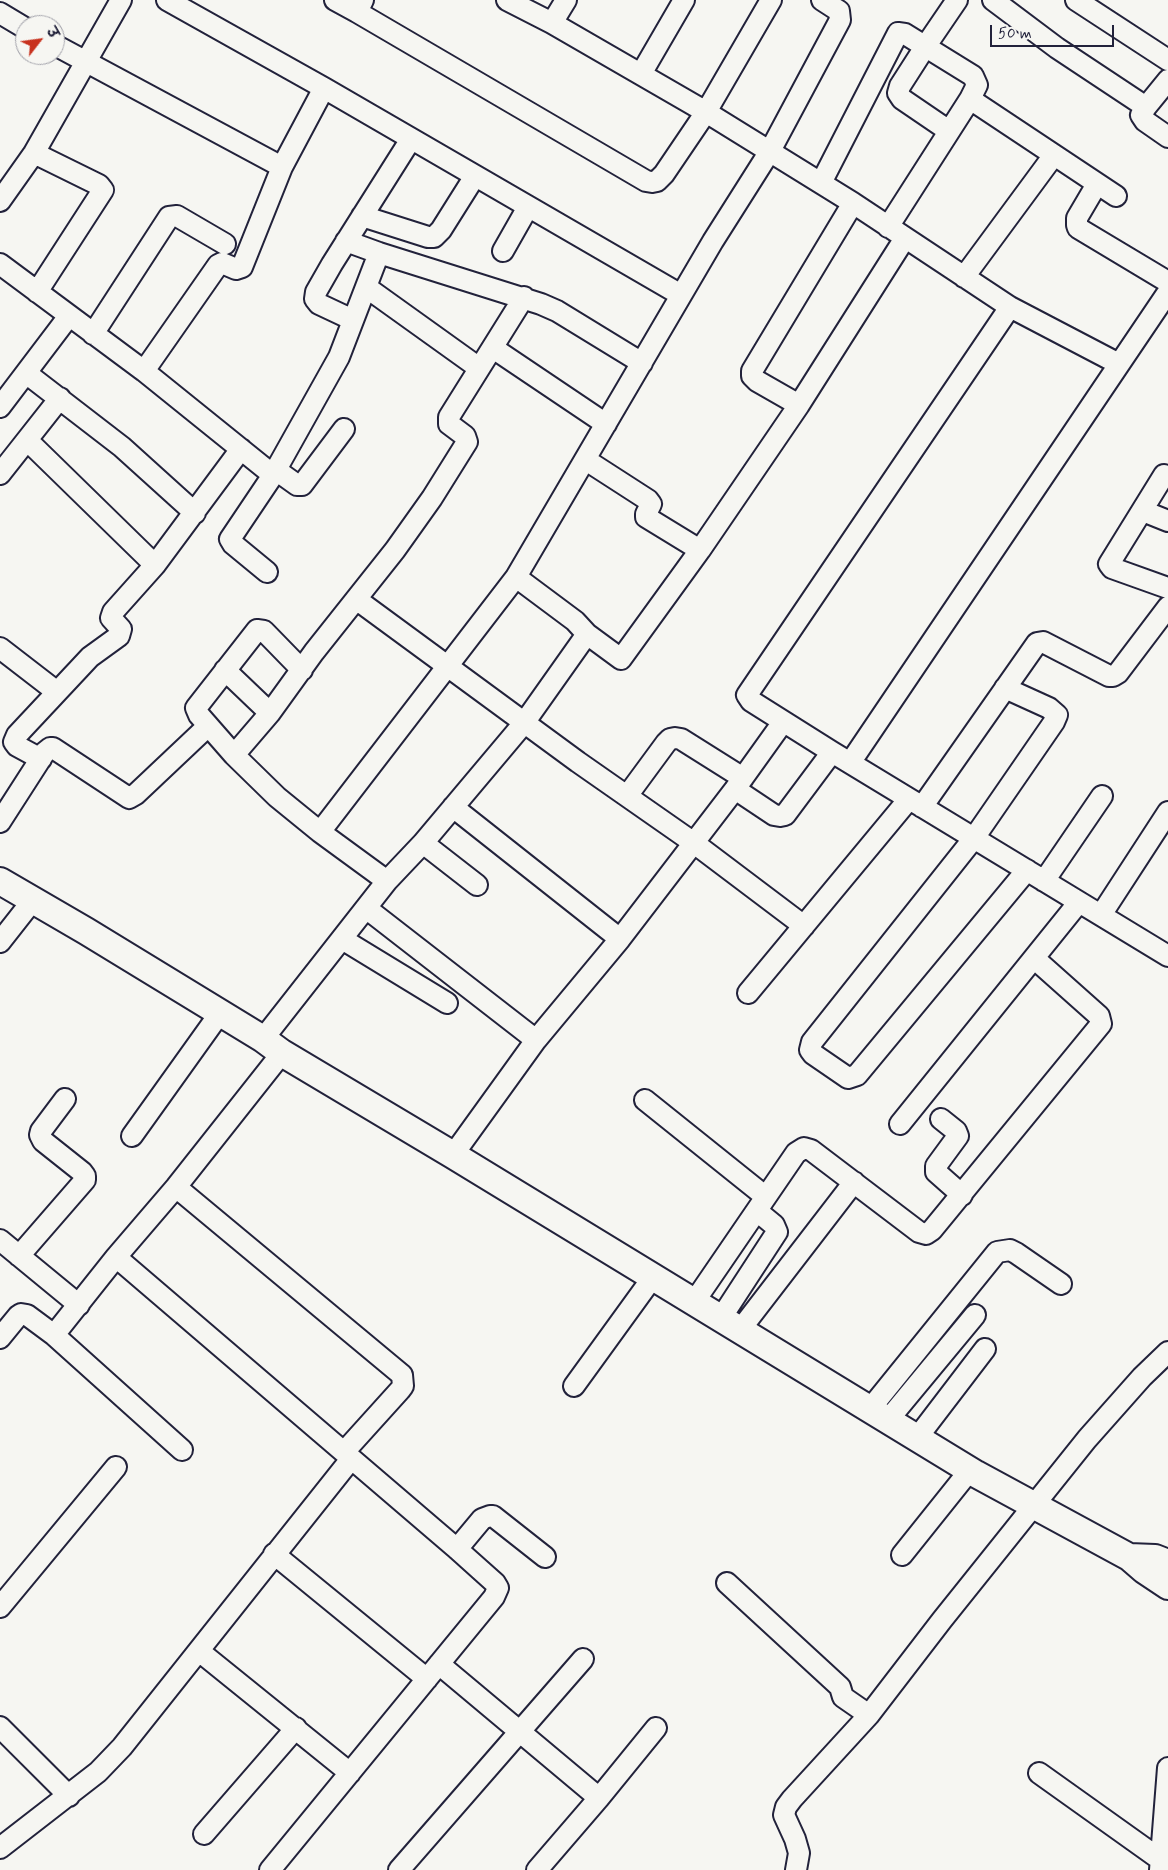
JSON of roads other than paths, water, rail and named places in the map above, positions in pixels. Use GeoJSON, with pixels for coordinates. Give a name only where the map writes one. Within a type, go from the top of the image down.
{"type":"FeatureCollection","features":[{"type":"Feature","properties":{"kind":"main road"},"geometry":{"type":"LineString","coordinates":[[0,881],[970,1470],[1129,1557],[1168,1586]]}},
{"type":"Feature","properties":{"kind":"main road"},"geometry":{"type":"LineString","coordinates":[[1129,1557],[1155,1558],[1168,1563]]}},
{"type":"Feature","properties":{"kind":"street"},"geometry":{"type":"LineString","coordinates":[[0,201],[34,153],[122,0]]}},
{"type":"Feature","properties":{"kind":"street"},"geometry":{"type":"LineString","coordinates":[[167,0],[324,88],[681,295]]}},
{"type":"Feature","properties":{"kind":"street"},"geometry":{"type":"LineString","coordinates":[[335,0],[360,6],[646,181],[652,182],[661,177],[706,112],[771,0]]}},
{"type":"Feature","properties":{"kind":"street"},"geometry":{"type":"LineString","coordinates":[[507,0],[552,23],[641,74],[770,151],[854,203],[1010,307],[1119,364]]}},
{"type":"Feature","properties":{"kind":"street"},"geometry":{"type":"LineString","coordinates":[[552,23],[566,0]]}},
{"type":"Feature","properties":{"kind":"street"},"geometry":{"type":"LineString","coordinates":[[641,74],[684,0]]}},
{"type":"Feature","properties":{"kind":"street"},"geometry":{"type":"LineString","coordinates":[[320,832],[516,577],[681,295],[770,151],[840,20],[839,11],[822,0]]}},
{"type":"Feature","properties":{"kind":"street"},"geometry":{"type":"LineString","coordinates":[[950,131],[902,99],[898,93],[900,86],[925,47],[958,0]]}},
{"type":"Feature","properties":{"kind":"street"},"geometry":{"type":"LineString","coordinates":[[993,0],[1057,48],[1146,107]]}},
{"type":"Feature","properties":{"kind":"street"},"geometry":{"type":"LineString","coordinates":[[1076,0],[1168,60]]}},
{"type":"Feature","properties":{"kind":"street"},"geometry":{"type":"LineString","coordinates":[[0,13],[15,22]]}},
{"type":"Feature","properties":{"kind":"street"},"geometry":{"type":"LineString","coordinates":[[821,183],[898,33],[925,47],[976,79],[977,85],[970,99],[888,227]]}},
{"type":"Feature","properties":{"kind":"street"},"geometry":{"type":"LineString","coordinates":[[65,51],[282,167]]}},
{"type":"Feature","properties":{"kind":"street"},"geometry":{"type":"LineString","coordinates":[[1168,80],[1142,112],[1143,118],[1168,137]]}},
{"type":"Feature","properties":{"kind":"street"},"geometry":{"type":"LineString","coordinates":[[144,371],[218,265],[223,263],[239,269],[242,267],[282,167],[324,88]]}},
{"type":"Feature","properties":{"kind":"street"},"geometry":{"type":"LineString","coordinates":[[970,99],[1116,196]]}},
{"type":"Feature","properties":{"kind":"street"},"geometry":{"type":"LineString","coordinates":[[353,320],[319,304],[315,299],[316,292],[411,139]]}},
{"type":"Feature","properties":{"kind":"street"},"geometry":{"type":"LineString","coordinates":[[34,153],[99,185],[103,190],[37,292]]}},
{"type":"Feature","properties":{"kind":"street"},"geometry":{"type":"LineString","coordinates":[[964,277],[1054,155]]}},
{"type":"Feature","properties":{"kind":"street"},"geometry":{"type":"LineString","coordinates":[[362,216],[428,237],[434,237],[441,230],[475,176]]}},
{"type":"Feature","properties":{"kind":"street"},"geometry":{"type":"LineString","coordinates":[[1097,184],[1077,218],[1078,228],[1168,282]]}},
{"type":"Feature","properties":{"kind":"street"},"geometry":{"type":"LineString","coordinates":[[799,405],[757,381],[752,376],[752,371],[854,203]]}},
{"type":"Feature","properties":{"kind":"street"},"geometry":{"type":"LineString","coordinates":[[503,251],[528,207]]}},
{"type":"Feature","properties":{"kind":"street"},"geometry":{"type":"LineString","coordinates":[[93,334],[169,217],[177,216],[225,244]]}},
{"type":"Feature","properties":{"kind":"street"},"geometry":{"type":"LineString","coordinates":[[516,577],[576,621],[587,634],[621,659],[700,550],[799,405],[905,238]]}},
{"type":"Feature","properties":{"kind":"street"},"geometry":{"type":"LineString","coordinates":[[346,241],[524,297],[557,311],[642,363]]}},
{"type":"Feature","properties":{"kind":"street"},"geometry":{"type":"LineString","coordinates":[[268,572],[233,544],[230,539],[274,472],[339,357],[380,253]]}},
{"type":"Feature","properties":{"kind":"street"},"geometry":{"type":"LineString","coordinates":[[0,264],[144,371],[241,449],[274,472],[297,485],[302,485],[344,429]]}},
{"type":"Feature","properties":{"kind":"street"},"geometry":{"type":"LineString","coordinates":[[366,287],[479,368]]}},
{"type":"Feature","properties":{"kind":"street"},"geometry":{"type":"LineString","coordinates":[[850,763],[1168,292]]}},
{"type":"Feature","properties":{"kind":"street"},"geometry":{"type":"LineString","coordinates":[[234,755],[270,713],[413,526],[467,442],[464,436],[451,426],[448,420],[524,297]]}},
{"type":"Feature","properties":{"kind":"street"},"geometry":{"type":"LineString","coordinates":[[1010,307],[748,692],[748,698],[783,722],[1168,956]]}},
{"type":"Feature","properties":{"kind":"street"},"geometry":{"type":"LineString","coordinates":[[0,407],[69,316]]}},
{"type":"Feature","properties":{"kind":"street"},"geometry":{"type":"LineString","coordinates":[[493,348],[606,424]]}},
{"type":"Feature","properties":{"kind":"street"},"geometry":{"type":"LineString","coordinates":[[26,373],[122,447],[195,513]]}},
{"type":"Feature","properties":{"kind":"street"},"geometry":{"type":"LineString","coordinates":[[0,474],[60,398]]}},
{"type":"Feature","properties":{"kind":"street"},"geometry":{"type":"LineString","coordinates":[[27,440],[155,565]]}},
{"type":"Feature","properties":{"kind":"street"},"geometry":{"type":"LineString","coordinates":[[41,759],[17,746],[14,742],[15,739],[90,657],[119,636],[121,630],[111,618],[111,615],[155,565],[241,449]]}},
{"type":"Feature","properties":{"kind":"street"},"geometry":{"type":"LineString","coordinates":[[586,460],[648,500],[650,504],[646,517],[700,550]]}},
{"type":"Feature","properties":{"kind":"street"},"geometry":{"type":"LineString","coordinates":[[1164,474],[1109,564],[1112,568],[1168,588]]}},
{"type":"Feature","properties":{"kind":"street"},"geometry":{"type":"LineString","coordinates":[[1143,511],[1168,522]]}},
{"type":"Feature","properties":{"kind":"street"},"geometry":{"type":"LineString","coordinates":[[356,599],[694,843],[804,926]]}},
{"type":"Feature","properties":{"kind":"street"},"geometry":{"type":"LineString","coordinates":[[748,993],[804,926],[915,803],[1005,688],[1035,645],[1043,642],[1109,676],[1116,675],[1168,607]]}},
{"type":"Feature","properties":{"kind":"street"},"geometry":{"type":"LineString","coordinates":[[302,670],[264,631],[260,630],[254,633],[196,708],[199,715],[234,755],[277,797],[320,832],[387,881]]}},
{"type":"Feature","properties":{"kind":"street"},"geometry":{"type":"LineString","coordinates":[[54,1335],[116,1257],[176,1187],[273,1046],[342,940],[366,908],[387,881],[424,843],[524,722],[587,634]]}},
{"type":"Feature","properties":{"kind":"street"},"geometry":{"type":"LineString","coordinates":[[0,648],[57,692]]}},
{"type":"Feature","properties":{"kind":"street"},"geometry":{"type":"LineString","coordinates":[[225,670],[270,713]]}},
{"type":"Feature","properties":{"kind":"street"},"geometry":{"type":"LineString","coordinates":[[1005,688],[1055,712],[1057,715],[1054,722],[974,838],[812,1042],[810,1050],[813,1054],[848,1078],[857,1074],[1027,870]]}},
{"type":"Feature","properties":{"kind":"street"},"geometry":{"type":"LineString","coordinates":[[453,1155],[536,1040],[620,939],[739,784],[783,722]]}},
{"type":"Feature","properties":{"kind":"street"},"geometry":{"type":"LineString","coordinates":[[0,822],[48,749],[53,748],[129,798],[136,794],[208,726]]}},
{"type":"Feature","properties":{"kind":"street"},"geometry":{"type":"LineString","coordinates":[[627,796],[670,738],[675,738],[681,739],[739,784],[774,815],[785,815],[832,752]]}},
{"type":"Feature","properties":{"kind":"street"},"geometry":{"type":"LineString","coordinates":[[1044,881],[1102,796]]}},
{"type":"Feature","properties":{"kind":"street"},"geometry":{"type":"LineString","coordinates":[[453,807],[620,939]]}},
{"type":"Feature","properties":{"kind":"street"},"geometry":{"type":"LineString","coordinates":[[1101,915],[1168,812]]}},
{"type":"Feature","properties":{"kind":"street"},"geometry":{"type":"LineString","coordinates":[[424,843],[477,885]]}},
{"type":"Feature","properties":{"kind":"street"},"geometry":{"type":"LineString","coordinates":[[0,942],[33,900]]}},
{"type":"Feature","properties":{"kind":"street"},"geometry":{"type":"LineString","coordinates":[[900,1124],[1035,959],[1079,902]]}},
{"type":"Feature","properties":{"kind":"street"},"geometry":{"type":"LineString","coordinates":[[366,908],[536,1040]]}},
{"type":"Feature","properties":{"kind":"street"},"geometry":{"type":"LineString","coordinates":[[342,940],[447,1003]]}},
{"type":"Feature","properties":{"kind":"street"},"geometry":{"type":"LineString","coordinates":[[694,1302],[796,1153],[804,1148],[811,1150],[919,1232],[926,1234],[932,1230],[1101,1024],[1099,1016],[1035,959]]}},
{"type":"Feature","properties":{"kind":"street"},"geometry":{"type":"LineString","coordinates":[[132,1136],[220,1013]]}},
{"type":"Feature","properties":{"kind":"street"},"geometry":{"type":"LineString","coordinates":[[19,1256],[85,1180],[82,1172],[43,1141],[40,1135],[65,1099]]}},
{"type":"Feature","properties":{"kind":"street"},"geometry":{"type":"LineString","coordinates":[[645,1100],[762,1204],[777,1232],[731,1324]]}},
{"type":"Feature","properties":{"kind":"street"},"geometry":{"type":"LineString","coordinates":[[942,1119],[956,1131],[958,1136],[936,1166],[936,1172],[962,1195]]}},
{"type":"Feature","properties":{"kind":"street"},"geometry":{"type":"LineString","coordinates":[[731,1324],[854,1182]]}},
{"type":"Feature","properties":{"kind":"street"},"geometry":{"type":"LineString","coordinates":[[0,1848],[98,1772],[122,1747],[199,1651],[403,1386],[402,1375],[176,1187]]}},
{"type":"Feature","properties":{"kind":"street"},"geometry":{"type":"LineString","coordinates":[[0,1240],[79,1305]]}},
{"type":"Feature","properties":{"kind":"street"},"geometry":{"type":"LineString","coordinates":[[879,1414],[997,1252],[1010,1250],[1016,1253],[1061,1284]]}},
{"type":"Feature","properties":{"kind":"street"},"geometry":{"type":"LineString","coordinates":[[116,1257],[495,1583],[497,1592],[270,1870]]}},
{"type":"Feature","properties":{"kind":"street"},"geometry":{"type":"LineString","coordinates":[[574,1386],[653,1276]]}},
{"type":"Feature","properties":{"kind":"street"},"geometry":{"type":"LineString","coordinates":[[0,1338],[18,1316],[25,1313],[54,1335],[182,1450]]}},
{"type":"Feature","properties":{"kind":"street"},"geometry":{"type":"LineString","coordinates":[[879,1414],[975,1315]]}},
{"type":"Feature","properties":{"kind":"street"},"geometry":{"type":"LineString","coordinates":[[917,1438],[985,1348]]}},
{"type":"Feature","properties":{"kind":"street"},"geometry":{"type":"LineString","coordinates":[[796,1870],[799,1853],[784,1815],[786,1807],[868,1715],[1087,1439],[1142,1377],[1168,1352]]}},
{"type":"Feature","properties":{"kind":"street"},"geometry":{"type":"LineString","coordinates":[[0,1608],[116,1467]]}},
{"type":"Feature","properties":{"kind":"street"},"geometry":{"type":"LineString","coordinates":[[902,1555],[970,1470]]}},
{"type":"Feature","properties":{"kind":"street"},"geometry":{"type":"LineString","coordinates":[[457,1549],[482,1520],[490,1516],[545,1557]]}},
{"type":"Feature","properties":{"kind":"street"},"geometry":{"type":"LineString","coordinates":[[274,1554],[520,1734],[599,1798]]}},
{"type":"Feature","properties":{"kind":"street"},"geometry":{"type":"LineString","coordinates":[[727,1583],[840,1687],[843,1697],[868,1715]]}},
{"type":"Feature","properties":{"kind":"street"},"geometry":{"type":"LineString","coordinates":[[199,1651],[350,1773]]}},
{"type":"Feature","properties":{"kind":"street"},"geometry":{"type":"LineString","coordinates":[[399,1870],[520,1734],[583,1659]]}},
{"type":"Feature","properties":{"kind":"street"},"geometry":{"type":"LineString","coordinates":[[0,1727],[69,1796]]}},
{"type":"Feature","properties":{"kind":"street"},"geometry":{"type":"LineString","coordinates":[[204,1834],[296,1728]]}},
{"type":"Feature","properties":{"kind":"street"},"geometry":{"type":"LineString","coordinates":[[537,1870],[656,1728]]}},
{"type":"Feature","properties":{"kind":"street"},"geometry":{"type":"LineString","coordinates":[[1161,1865],[1168,1768]]}},
{"type":"Feature","properties":{"kind":"street"},"geometry":{"type":"LineString","coordinates":[[1039,1773],[1161,1865]]}}]}
